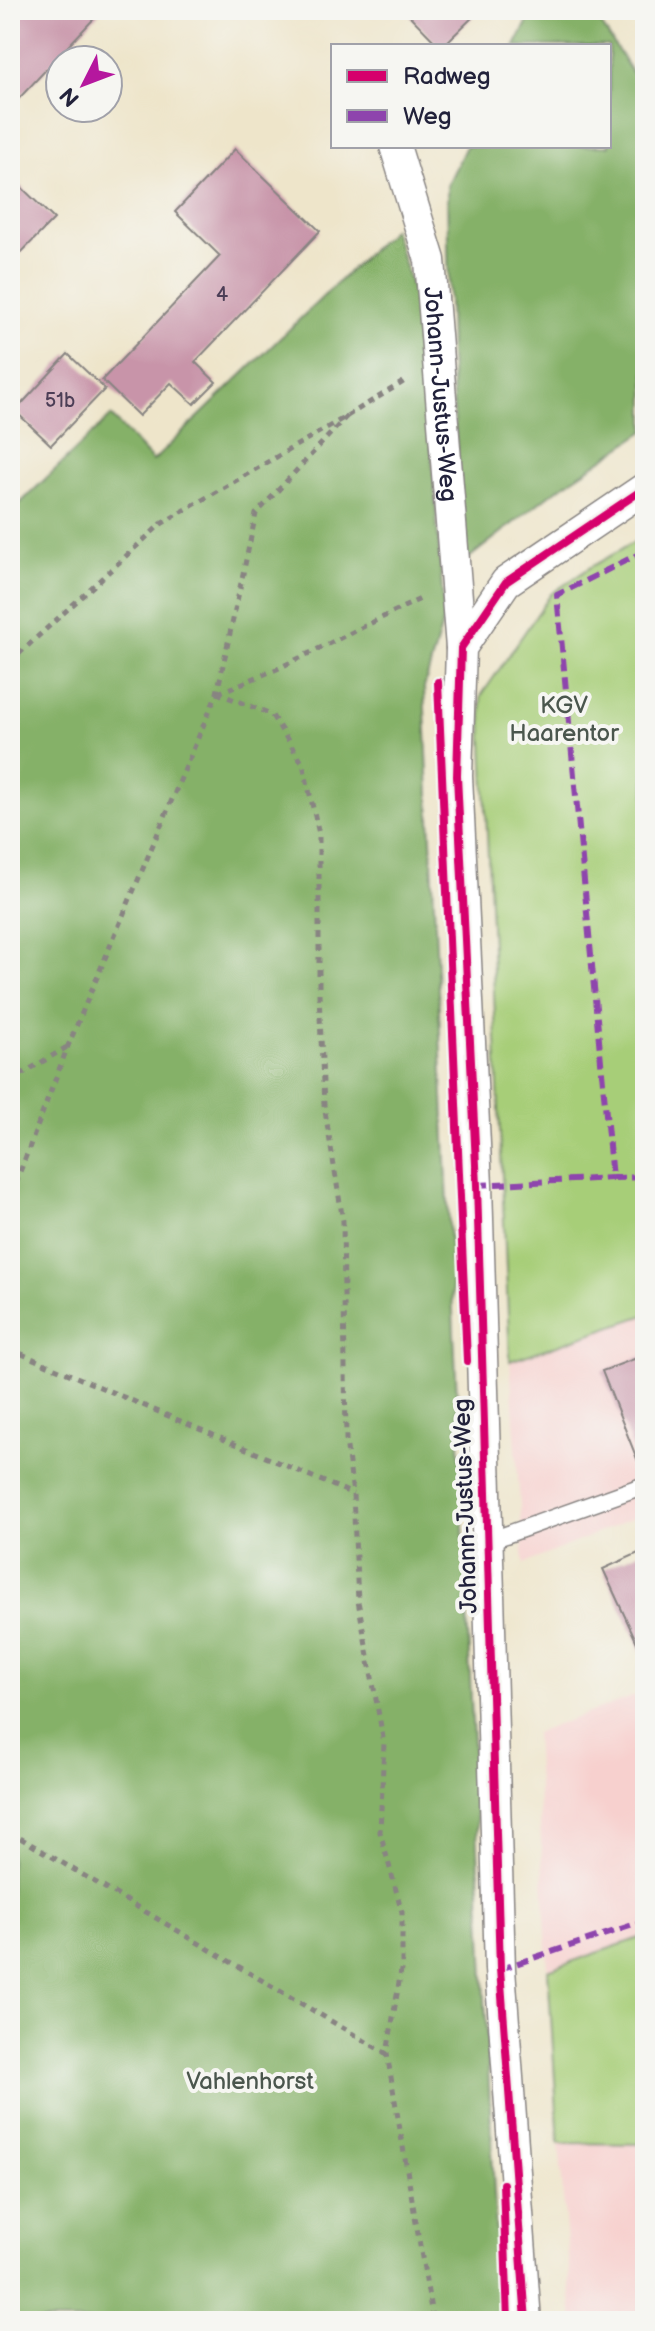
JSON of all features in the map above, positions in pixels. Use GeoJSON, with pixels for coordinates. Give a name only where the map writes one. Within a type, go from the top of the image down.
{"type":"FeatureCollection","features":[{"type":"Feature","properties":{"kind":"street","name":"Johann-Justus-Weg"},"geometry":{"type":"LineString","coordinates":[[396,148],[430,260],[461,648],[457,776],[477,1185],[500,1969],[526,2321]]}},
{"type":"Feature","properties":{"kind":"street"},"geometry":{"type":"LineString","coordinates":[[461,648],[506,582],[645,488]]}},
{"type":"Feature","properties":{"kind":"lane"},"geometry":{"type":"LineString","coordinates":[[486,1542],[645,1485]]}},
{"type":"Feature","properties":{"kind":"path"},"geometry":{"type":"LineString","coordinates":[[10,662],[161,524],[437,361]]}},
{"type":"Feature","properties":{"kind":"path"},"geometry":{"type":"LineString","coordinates":[[10,1198],[68,1046],[217,693],[256,514],[347,416]]}},
{"type":"Feature","properties":{"kind":"path"},"geometry":{"type":"LineString","coordinates":[[217,693],[277,669],[421,599]]}},
{"type":"Feature","properties":{"kind":"path"},"geometry":{"type":"LineString","coordinates":[[217,693],[271,714],[303,764],[319,834],[319,994],[324,1105],[343,1221],[346,1440],[353,1494],[358,1601],[384,1743],[380,1832],[402,1912],[402,1964],[387,2054],[433,2321]]}},
{"type":"Feature","properties":{"kind":"path"},"geometry":{"type":"LineString","coordinates":[[10,1081],[68,1046]]}},
{"type":"Feature","properties":{"kind":"path"},"geometry":{"type":"LineString","coordinates":[[10,1349],[353,1494]]}},
{"type":"Feature","properties":{"kind":"path"},"geometry":{"type":"LineString","coordinates":[[10,1832],[387,2054]]}},
{"type":"Feature","properties":{"kind":"shaded area"},"geometry":{"type":"Polygon","coordinates":[[[645,1315],[645,1513],[524,1564],[510,1361],[645,1315]]]}},
{"type":"Feature","properties":{"kind":"shaded area"},"geometry":{"type":"Polygon","coordinates":[[[645,1692],[645,1936],[548,1970],[535,1733],[645,1692]]]}},
{"type":"Feature","properties":{"kind":"shaded area"},"geometry":{"type":"Polygon","coordinates":[[[559,2143],[645,2144],[645,2321],[573,2321],[559,2143]]]}},
{"type":"Feature","properties":{"kind":"green space"},"geometry":{"type":"Polygon","coordinates":[[[520,10],[592,10],[645,93],[645,431],[549,495],[465,561],[450,358],[447,186],[465,148],[611,148],[611,44],[516,44],[528,21],[520,10]]]}},
{"type":"Feature","properties":{"kind":"green space","name":"Vahlenhorst"},"geometry":{"type":"Polygon","coordinates":[[[393,229],[422,320],[444,617],[424,688],[500,2321],[10,2321],[10,513],[111,416],[153,461],[393,229]]]}},
{"type":"Feature","properties":{"kind":"green space","name":"KGV Haarentor"},"geometry":{"type":"Polygon","coordinates":[[[645,536],[645,1315],[510,1361],[481,696],[551,594],[645,536]]]}},
{"type":"Feature","properties":{"kind":"green space"},"geometry":{"type":"Polygon","coordinates":[[[645,1936],[645,2144],[559,2143],[548,1970],[645,1936]]]}},
{"type":"Feature","properties":{"kind":"building"},"geometry":{"type":"Polygon","coordinates":[[[10,10],[102,10],[70,44],[44,44],[44,72],[10,108],[10,10]]]}},
{"type":"Feature","properties":{"kind":"building"},"geometry":{"type":"Polygon","coordinates":[[[404,10],[480,10],[445,44],[437,44],[404,10]]]}},
{"type":"Feature","properties":{"kind":"building"},"geometry":{"type":"Polygon","coordinates":[[[235,149],[320,231],[195,362],[216,382],[194,404],[171,383],[139,416],[102,380],[220,256],[175,212],[235,149]]]}},
{"type":"Feature","properties":{"kind":"building"},"geometry":{"type":"Polygon","coordinates":[[[10,176],[54,219],[10,264],[10,176]]]}},
{"type":"Feature","properties":{"kind":"building"},"geometry":{"type":"Polygon","coordinates":[[[68,354],[105,389],[51,445],[15,411],[68,354]]]}},
{"type":"Feature","properties":{"kind":"building"},"geometry":{"type":"Polygon","coordinates":[[[645,1355],[645,1474],[643,1474],[602,1371],[645,1355]]]}},
{"type":"Feature","properties":{"kind":"building"},"geometry":{"type":"Polygon","coordinates":[[[645,1550],[645,1660],[603,1569],[645,1550]]]}},
{"type":"Feature","properties":{"kind":"marked path"},"geometry":{"type":"LineString","coordinates":[[645,551],[557,595],[612,1178],[645,1177]]}},
{"type":"Feature","properties":{"kind":"marked path"},"geometry":{"type":"LineString","coordinates":[[477,1185],[612,1178]]}},
{"type":"Feature","properties":{"kind":"marked path"},"geometry":{"type":"LineString","coordinates":[[500,1969],[645,1921]]}},
{"type":"Feature","properties":{"kind":"cycle path"},"geometry":{"type":"LineString","coordinates":[[526,2321],[500,1969],[477,1185],[457,776],[461,648],[506,582],[645,488]]}},
{"type":"Feature","properties":{"kind":"cycle path"},"geometry":{"type":"LineString","coordinates":[[438,682],[467,1361]]}},
{"type":"Feature","properties":{"kind":"cycle path"},"geometry":{"type":"LineString","coordinates":[[503,2184],[508,2321]]}}]}
